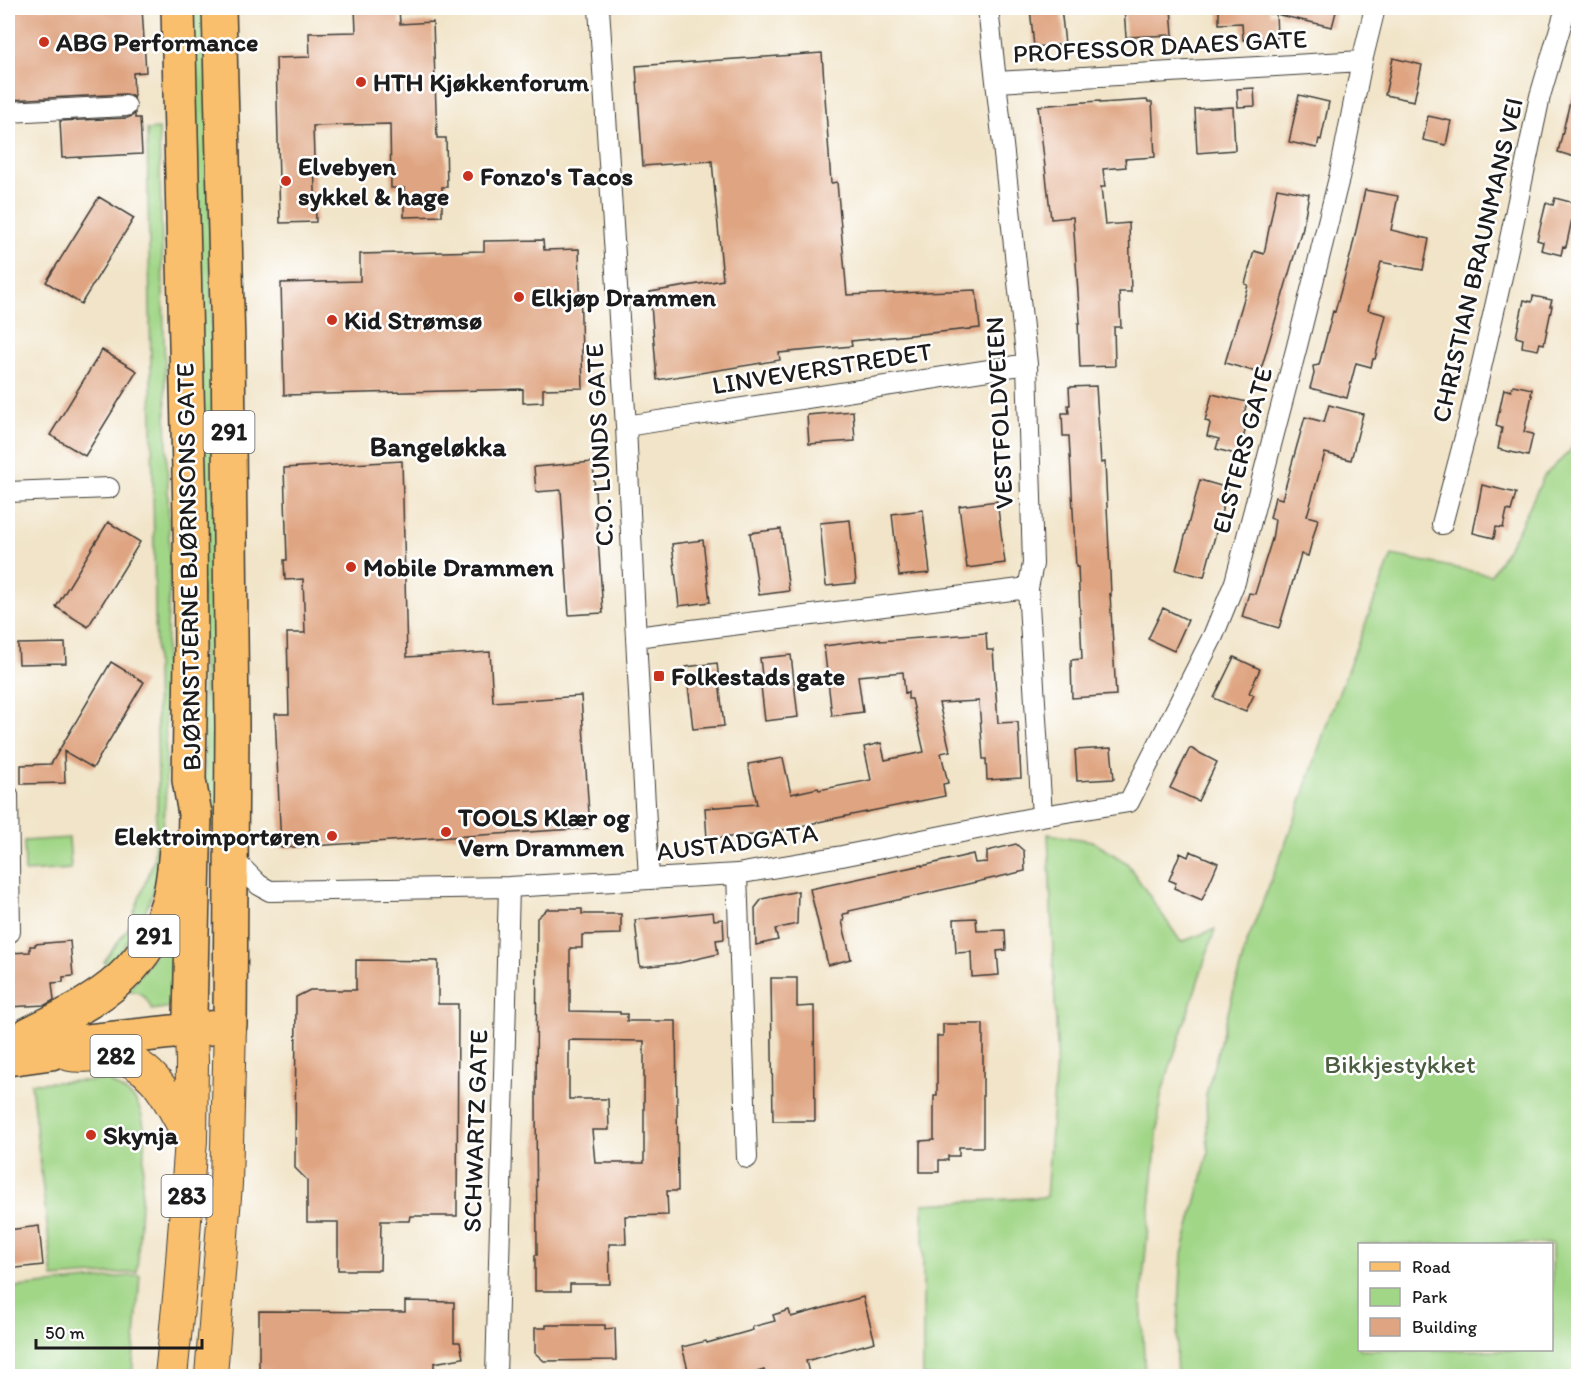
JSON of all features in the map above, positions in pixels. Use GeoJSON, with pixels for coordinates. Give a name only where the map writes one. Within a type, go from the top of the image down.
{"type":"FeatureCollection","features":[{"type":"Feature","properties":{"kind":"highway","name":"BJØRNSTJERNE BJØRNSONS GATE"},"geometry":{"type":"LineString","coordinates":[[178,8],[190,513],[189,780],[195,814],[190,1022]]}},
{"type":"Feature","properties":{"kind":"highway","name":"BJØRNSTJERNE BJØRNSONS GATE"},"geometry":{"type":"LineString","coordinates":[[219,8],[228,345],[232,727],[230,1025]]}},
{"type":"Feature","properties":{"kind":"highway","name":"291"},"geometry":{"type":"LineString","coordinates":[[8,1059],[29,1042],[92,1001],[121,978],[147,949],[167,906],[172,882],[179,812],[189,780]]}},
{"type":"Feature","properties":{"kind":"highway","name":"291"},"geometry":{"type":"LineString","coordinates":[[29,1042],[149,1018],[230,1025]]}},
{"type":"Feature","properties":{"kind":"main road","name":"BJØRNSTJERNE BJØRNSONS GATE"},"geometry":{"type":"LineString","coordinates":[[171,1377],[191,1140],[190,1022]]}},
{"type":"Feature","properties":{"kind":"main road","name":"BJØRNSTJERNE BJØRNSONS GATE"},"geometry":{"type":"LineString","coordinates":[[211,1377],[226,1184],[230,1025]]}},
{"type":"Feature","properties":{"kind":"main road","name":"282"},"geometry":{"type":"LineString","coordinates":[[29,1042],[79,1057],[109,1055],[125,1058],[144,1067],[166,1096],[191,1140]]}},
{"type":"Feature","properties":{"kind":"street","name":"C.O. LUNDS GATE"},"geometry":{"type":"LineString","coordinates":[[599,8],[626,426],[650,879]]}},
{"type":"Feature","properties":{"kind":"street","name":"VESTFOLDVEIEN"},"geometry":{"type":"LineString","coordinates":[[988,8],[1027,364],[1033,564],[1028,588],[1042,816]]}},
{"type":"Feature","properties":{"kind":"street","name":"ELSTERS GATE"},"geometry":{"type":"LineString","coordinates":[[1042,816],[1129,802],[1214,636],[1235,582],[1294,357],[1336,189],[1375,8]]}},
{"type":"Feature","properties":{"kind":"street","name":"CHRISTIAN BRAUNMANS VEI"},"geometry":{"type":"LineString","coordinates":[[1442,524],[1466,433],[1503,272],[1540,96],[1566,8]]}},
{"type":"Feature","properties":{"kind":"street","name":"PROFESSOR DAAES GATE"},"geometry":{"type":"LineString","coordinates":[[997,82],[1362,61]]}},
{"type":"Feature","properties":{"kind":"street"},"geometry":{"type":"LineString","coordinates":[[8,112],[126,106]]}},
{"type":"Feature","properties":{"kind":"street","name":"LINVEVERSTREDET"},"geometry":{"type":"LineString","coordinates":[[626,426],[1027,364]]}},
{"type":"Feature","properties":{"kind":"street"},"geometry":{"type":"LineString","coordinates":[[8,492],[109,488]]}},
{"type":"Feature","properties":{"kind":"street"},"geometry":{"type":"LineString","coordinates":[[636,637],[1028,588]]}},
{"type":"Feature","properties":{"kind":"street"},"geometry":{"type":"LineString","coordinates":[[8,795],[10,932]]}},
{"type":"Feature","properties":{"kind":"street","name":"AUSTADGATA"},"geometry":{"type":"LineString","coordinates":[[231,857],[259,885],[270,891],[509,887],[737,874],[842,856],[1042,816]]}},
{"type":"Feature","properties":{"kind":"street"},"geometry":{"type":"LineString","coordinates":[[737,874],[747,1158]]}},
{"type":"Feature","properties":{"kind":"street","name":"SCHWARTZ GATE"},"geometry":{"type":"LineString","coordinates":[[496,1377],[509,887]]}},
{"type":"Feature","properties":{"kind":"green space"},"geometry":{"type":"Polygon","coordinates":[[[190,8],[206,8],[222,829],[206,825],[190,8]]]}},
{"type":"Feature","properties":{"kind":"green space"},"geometry":{"type":"Polygon","coordinates":[[[159,129],[170,574],[165,668],[166,793],[160,859],[153,892],[144,915],[122,950],[106,966],[104,961],[128,928],[154,859],[158,787],[147,130],[159,129]]]}},
{"type":"Feature","properties":{"kind":"green space","name":"Bikkjestykket"},"geometry":{"type":"Polygon","coordinates":[[[1578,437],[1578,1376],[1177,1376],[1182,1254],[1208,1154],[1206,1095],[1246,945],[1298,811],[1328,720],[1392,555],[1491,575],[1517,533],[1544,476],[1569,452],[1578,437]]]}},
{"type":"Feature","properties":{"kind":"green space"},"geometry":{"type":"Polygon","coordinates":[[[1048,834],[1092,841],[1127,863],[1181,942],[1215,929],[1161,1095],[1141,1299],[1145,1376],[923,1376],[923,1204],[1046,1197],[1057,1049],[1048,834]]]}},
{"type":"Feature","properties":{"kind":"green space"},"geometry":{"type":"Polygon","coordinates":[[[69,838],[71,869],[25,872],[24,841],[69,838]]]}},
{"type":"Feature","properties":{"kind":"green space"},"geometry":{"type":"Polygon","coordinates":[[[178,926],[177,1006],[152,1010],[143,996],[137,992],[128,991],[178,926]]]}},
{"type":"Feature","properties":{"kind":"green space"},"geometry":{"type":"Polygon","coordinates":[[[107,1080],[135,1100],[141,1112],[145,1133],[137,1272],[53,1278],[31,1083],[107,1080]]]}},
{"type":"Feature","properties":{"kind":"green space"},"geometry":{"type":"Polygon","coordinates":[[[140,1275],[132,1376],[8,1376],[8,1288],[140,1275]]]}},
{"type":"Feature","properties":{"kind":"building"},"geometry":{"type":"Polygon","coordinates":[[[8,8],[142,8],[146,72],[133,73],[134,98],[125,94],[9,100],[8,8]]]}},
{"type":"Feature","properties":{"kind":"building"},"geometry":{"type":"Polygon","coordinates":[[[355,8],[399,8],[400,24],[433,22],[437,138],[446,138],[447,187],[442,187],[442,216],[404,217],[404,188],[391,188],[390,124],[313,126],[316,222],[280,223],[276,58],[310,57],[309,33],[356,32],[355,8]]]}},
{"type":"Feature","properties":{"kind":"building"},"geometry":{"type":"Polygon","coordinates":[[[1030,8],[1061,8],[1065,44],[1034,47],[1030,8]]]}},
{"type":"Feature","properties":{"kind":"building"},"geometry":{"type":"Polygon","coordinates":[[[1124,8],[1171,8],[1173,35],[1126,37],[1124,8]]]}},
{"type":"Feature","properties":{"kind":"building"},"geometry":{"type":"Polygon","coordinates":[[[1219,8],[1269,8],[1270,14],[1276,13],[1277,38],[1243,40],[1242,23],[1219,24],[1219,8]]]}},
{"type":"Feature","properties":{"kind":"building"},"geometry":{"type":"Polygon","coordinates":[[[1280,8],[1337,8],[1332,27],[1279,15],[1280,8]]]}},
{"type":"Feature","properties":{"kind":"building"},"geometry":{"type":"Polygon","coordinates":[[[822,53],[831,183],[837,182],[847,295],[976,290],[980,328],[851,341],[852,346],[779,353],[780,360],[657,380],[650,292],[723,280],[712,161],[643,166],[636,66],[822,53]]]}},
{"type":"Feature","properties":{"kind":"building"},"geometry":{"type":"Polygon","coordinates":[[[1393,58],[1422,65],[1414,101],[1385,95],[1393,58]]]}},
{"type":"Feature","properties":{"kind":"building"},"geometry":{"type":"Polygon","coordinates":[[[1254,88],[1255,106],[1238,107],[1237,89],[1254,88]]]}},
{"type":"Feature","properties":{"kind":"building"},"geometry":{"type":"Polygon","coordinates":[[[1572,93],[1578,94],[1578,158],[1558,152],[1572,93]]]}},
{"type":"Feature","properties":{"kind":"building"},"geometry":{"type":"Polygon","coordinates":[[[1299,95],[1329,102],[1321,140],[1319,139],[1317,148],[1289,142],[1299,95]]]}},
{"type":"Feature","properties":{"kind":"building"},"geometry":{"type":"Polygon","coordinates":[[[1147,100],[1152,102],[1155,157],[1125,159],[1126,167],[1103,169],[1105,187],[1101,187],[1105,225],[1129,223],[1131,292],[1119,292],[1121,327],[1114,327],[1115,366],[1080,367],[1078,323],[1080,323],[1073,217],[1051,219],[1038,106],[1147,100]]]}},
{"type":"Feature","properties":{"kind":"building"},"geometry":{"type":"Polygon","coordinates":[[[1233,107],[1235,150],[1197,153],[1195,109],[1233,107]]]}},
{"type":"Feature","properties":{"kind":"building"},"geometry":{"type":"Polygon","coordinates":[[[135,113],[135,118],[140,118],[142,154],[62,158],[60,121],[127,118],[135,113]]]}},
{"type":"Feature","properties":{"kind":"building"},"geometry":{"type":"Polygon","coordinates":[[[1428,116],[1451,121],[1446,145],[1423,140],[1428,116]]]}},
{"type":"Feature","properties":{"kind":"building"},"geometry":{"type":"Polygon","coordinates":[[[1277,188],[1309,194],[1302,232],[1260,373],[1225,363],[1248,285],[1245,284],[1254,251],[1264,254],[1277,188]]]}},
{"type":"Feature","properties":{"kind":"building"},"geometry":{"type":"Polygon","coordinates":[[[1365,190],[1398,196],[1391,230],[1429,239],[1423,270],[1381,262],[1368,310],[1386,315],[1375,359],[1371,367],[1356,363],[1347,398],[1310,388],[1314,374],[1313,366],[1319,365],[1333,311],[1335,312],[1365,190]]]}},
{"type":"Feature","properties":{"kind":"building"},"geometry":{"type":"Polygon","coordinates":[[[99,197],[134,218],[81,304],[46,282],[99,197]]]}},
{"type":"Feature","properties":{"kind":"building"},"geometry":{"type":"Polygon","coordinates":[[[1555,198],[1574,203],[1566,247],[1563,246],[1561,255],[1541,250],[1543,242],[1537,240],[1546,203],[1553,205],[1555,198]]]}},
{"type":"Feature","properties":{"kind":"building"},"geometry":{"type":"Polygon","coordinates":[[[543,240],[544,250],[579,249],[583,388],[543,389],[543,402],[523,403],[523,389],[284,395],[281,283],[360,281],[360,254],[484,251],[484,241],[543,240]]]}},
{"type":"Feature","properties":{"kind":"building"},"geometry":{"type":"Polygon","coordinates":[[[1533,296],[1552,300],[1544,344],[1540,343],[1538,350],[1522,347],[1523,339],[1516,337],[1524,300],[1532,302],[1533,296]]]}},
{"type":"Feature","properties":{"kind":"building"},"geometry":{"type":"Polygon","coordinates":[[[102,350],[137,371],[85,456],[50,435],[102,350]]]}},
{"type":"Feature","properties":{"kind":"building"},"geometry":{"type":"Polygon","coordinates":[[[1513,385],[1532,389],[1524,432],[1533,434],[1528,456],[1498,449],[1502,428],[1496,426],[1504,389],[1511,391],[1513,385]]]}},
{"type":"Feature","properties":{"kind":"building"},"geometry":{"type":"Polygon","coordinates":[[[1096,386],[1101,463],[1105,462],[1116,695],[1072,698],[1071,660],[1082,659],[1069,436],[1063,436],[1062,413],[1069,413],[1069,387],[1096,386]]]}},
{"type":"Feature","properties":{"kind":"building"},"geometry":{"type":"Polygon","coordinates":[[[1212,394],[1247,402],[1244,414],[1249,415],[1239,455],[1216,449],[1219,439],[1207,436],[1210,424],[1205,421],[1212,394]]]}},
{"type":"Feature","properties":{"kind":"building"},"geometry":{"type":"Polygon","coordinates":[[[1329,405],[1363,414],[1351,460],[1325,453],[1307,516],[1318,519],[1308,556],[1301,554],[1279,628],[1242,617],[1249,593],[1255,594],[1272,539],[1275,520],[1270,518],[1275,497],[1282,499],[1305,417],[1324,422],[1329,405]]]}},
{"type":"Feature","properties":{"kind":"building"},"geometry":{"type":"Polygon","coordinates":[[[853,411],[855,441],[809,444],[807,415],[853,411]]]}},
{"type":"Feature","properties":{"kind":"building"},"geometry":{"type":"Polygon","coordinates":[[[402,461],[407,657],[490,652],[493,702],[581,696],[590,828],[281,848],[275,714],[289,714],[287,633],[305,633],[303,579],[285,580],[284,560],[287,560],[284,468],[402,461]]]}},
{"type":"Feature","properties":{"kind":"building"},"geometry":{"type":"Polygon","coordinates":[[[593,462],[603,613],[569,615],[561,490],[536,492],[534,467],[593,462]]]}},
{"type":"Feature","properties":{"kind":"building"},"geometry":{"type":"Polygon","coordinates":[[[1200,480],[1228,488],[1204,577],[1176,570],[1200,480]]]}},
{"type":"Feature","properties":{"kind":"building"},"geometry":{"type":"Polygon","coordinates":[[[1482,485],[1516,493],[1511,511],[1507,510],[1503,528],[1496,527],[1494,538],[1473,533],[1482,485]]]}},
{"type":"Feature","properties":{"kind":"building"},"geometry":{"type":"Polygon","coordinates":[[[997,501],[1005,563],[967,568],[959,506],[997,501]]]}},
{"type":"Feature","properties":{"kind":"building"},"geometry":{"type":"Polygon","coordinates":[[[923,510],[930,573],[899,576],[892,514],[923,510]]]}},
{"type":"Feature","properties":{"kind":"building"},"geometry":{"type":"Polygon","coordinates":[[[850,520],[856,583],[826,586],[820,523],[850,520]]]}},
{"type":"Feature","properties":{"kind":"building"},"geometry":{"type":"Polygon","coordinates":[[[108,522],[140,542],[88,627],[56,607],[108,522]]]}},
{"type":"Feature","properties":{"kind":"building"},"geometry":{"type":"Polygon","coordinates":[[[781,529],[789,591],[759,595],[750,533],[781,529]]]}},
{"type":"Feature","properties":{"kind":"building"},"geometry":{"type":"Polygon","coordinates":[[[703,540],[710,602],[679,606],[672,544],[703,540]]]}},
{"type":"Feature","properties":{"kind":"building"},"geometry":{"type":"Polygon","coordinates":[[[1163,608],[1188,620],[1174,651],[1148,639],[1163,608]]]}},
{"type":"Feature","properties":{"kind":"building"},"geometry":{"type":"Polygon","coordinates":[[[986,633],[987,650],[993,650],[998,723],[1018,722],[1021,778],[987,780],[986,759],[983,759],[979,701],[939,703],[950,751],[941,753],[948,783],[943,784],[945,796],[832,819],[778,831],[778,833],[707,839],[705,808],[757,804],[748,764],[783,758],[791,794],[871,780],[864,747],[881,743],[885,760],[924,752],[912,699],[908,699],[908,692],[905,693],[903,672],[858,676],[863,712],[832,716],[824,646],[880,639],[880,641],[986,633]]]}},
{"type":"Feature","properties":{"kind":"building"},"geometry":{"type":"Polygon","coordinates":[[[65,643],[66,663],[19,664],[18,644],[65,643]]]}},
{"type":"Feature","properties":{"kind":"building"},"geometry":{"type":"Polygon","coordinates":[[[791,655],[798,717],[765,721],[760,658],[791,655]]]}},
{"type":"Feature","properties":{"kind":"building"},"geometry":{"type":"Polygon","coordinates":[[[1234,657],[1260,669],[1249,693],[1254,695],[1246,711],[1214,698],[1234,657]]]}},
{"type":"Feature","properties":{"kind":"building"},"geometry":{"type":"Polygon","coordinates":[[[111,662],[144,682],[93,768],[64,751],[65,783],[21,784],[21,765],[51,764],[111,662]]]}},
{"type":"Feature","properties":{"kind":"building"},"geometry":{"type":"Polygon","coordinates":[[[717,663],[724,726],[693,729],[686,667],[717,663]]]}},
{"type":"Feature","properties":{"kind":"building"},"geometry":{"type":"Polygon","coordinates":[[[1111,748],[1114,779],[1077,781],[1075,750],[1111,748]]]}},
{"type":"Feature","properties":{"kind":"building"},"geometry":{"type":"Polygon","coordinates":[[[1190,748],[1217,762],[1198,801],[1170,788],[1190,748]]]}},
{"type":"Feature","properties":{"kind":"building"},"geometry":{"type":"Polygon","coordinates":[[[1016,844],[1024,851],[1025,871],[843,914],[844,921],[842,921],[851,959],[828,965],[810,889],[973,854],[975,863],[987,862],[987,851],[1016,844]]]}},
{"type":"Feature","properties":{"kind":"building"},"geometry":{"type":"Polygon","coordinates":[[[1190,851],[1218,863],[1202,900],[1174,888],[1176,883],[1169,880],[1180,853],[1188,857],[1190,851]]]}},
{"type":"Feature","properties":{"kind":"building"},"geometry":{"type":"Polygon","coordinates":[[[798,891],[797,924],[775,929],[778,940],[756,945],[755,908],[762,899],[798,891]]]}},
{"type":"Feature","properties":{"kind":"building"},"geometry":{"type":"Polygon","coordinates":[[[547,909],[582,909],[582,914],[621,914],[621,934],[582,935],[582,948],[570,948],[570,1011],[620,1012],[620,1014],[627,1014],[627,1021],[676,1021],[678,1191],[667,1191],[668,1215],[625,1216],[626,1244],[609,1244],[610,1284],[570,1284],[570,1291],[535,1291],[535,1255],[537,1255],[537,918],[547,909]],[[569,1040],[569,1099],[608,1099],[609,1130],[592,1130],[595,1163],[644,1163],[644,1041],[569,1040]]]}},
{"type":"Feature","properties":{"kind":"building"},"geometry":{"type":"Polygon","coordinates":[[[713,912],[714,920],[723,919],[724,939],[716,940],[718,954],[679,963],[640,967],[635,920],[713,912]]]}},
{"type":"Feature","properties":{"kind":"building"},"geometry":{"type":"Polygon","coordinates":[[[976,918],[977,931],[1005,930],[1006,950],[997,951],[999,975],[972,977],[971,952],[956,953],[954,919],[976,918]]]}},
{"type":"Feature","properties":{"kind":"building"},"geometry":{"type":"Polygon","coordinates":[[[70,941],[73,976],[63,977],[63,982],[52,983],[54,1000],[45,1005],[8,1007],[8,953],[30,952],[30,946],[35,946],[35,944],[70,941]]]}},
{"type":"Feature","properties":{"kind":"building"},"geometry":{"type":"Polygon","coordinates":[[[356,960],[438,961],[438,1004],[458,1004],[457,1216],[410,1216],[409,1221],[381,1221],[380,1270],[338,1270],[338,1222],[307,1222],[307,1180],[295,1168],[296,997],[310,990],[356,990],[356,960]]]}},
{"type":"Feature","properties":{"kind":"building"},"geometry":{"type":"Polygon","coordinates":[[[771,978],[797,978],[797,1007],[814,1006],[815,1121],[773,1121],[771,978]]]}},
{"type":"Feature","properties":{"kind":"building"},"geometry":{"type":"Polygon","coordinates":[[[943,1024],[983,1024],[983,1147],[959,1147],[959,1156],[948,1156],[948,1160],[939,1160],[939,1172],[920,1172],[920,1141],[934,1140],[937,1036],[943,1036],[943,1024]]]}},
{"type":"Feature","properties":{"kind":"building"},"geometry":{"type":"Polygon","coordinates":[[[39,1226],[43,1265],[8,1269],[8,1230],[39,1226]]]}},
{"type":"Feature","properties":{"kind":"building"},"geometry":{"type":"Polygon","coordinates":[[[863,1297],[875,1342],[806,1361],[810,1377],[766,1377],[764,1370],[741,1377],[690,1377],[682,1347],[706,1341],[707,1343],[753,1330],[752,1327],[775,1321],[773,1315],[789,1310],[791,1317],[863,1297]]]}},
{"type":"Feature","properties":{"kind":"building"},"geometry":{"type":"Polygon","coordinates":[[[405,1301],[454,1302],[454,1342],[460,1342],[463,1358],[434,1363],[434,1377],[259,1377],[259,1311],[405,1312],[405,1301]]]}},
{"type":"Feature","properties":{"kind":"building"},"geometry":{"type":"Polygon","coordinates":[[[546,1325],[605,1325],[605,1329],[615,1328],[616,1360],[544,1361],[535,1353],[535,1328],[546,1328],[546,1325]]]}},
{"type":"Feature","properties":{"kind":"place","name":"ABG Performance"},"geometry":{"type":"Point","coordinates":[44,42]}},
{"type":"Feature","properties":{"kind":"place","name":"HTH Kjøkkenforum"},"geometry":{"type":"Point","coordinates":[361,82]}},
{"type":"Feature","properties":{"kind":"place","name":"Fonzo's Tacos"},"geometry":{"type":"Point","coordinates":[468,176]}},
{"type":"Feature","properties":{"kind":"place","name":"Elvebyen sykkel & hage"},"geometry":{"type":"Point","coordinates":[286,181]}},
{"type":"Feature","properties":{"kind":"place","name":"Elkjøp Drammen"},"geometry":{"type":"Point","coordinates":[519,297]}},
{"type":"Feature","properties":{"kind":"place","name":"Kid Strømsø"},"geometry":{"type":"Point","coordinates":[332,320]}},
{"type":"Feature","properties":{"kind":"place","name":"Mobile Drammen"},"geometry":{"type":"Point","coordinates":[351,567]}},
{"type":"Feature","properties":{"kind":"place","name":"Folkestads gate"},"geometry":{"type":"Point","coordinates":[659,676]}},
{"type":"Feature","properties":{"kind":"place","name":"TOOLS Klær og Vern Drammen"},"geometry":{"type":"Point","coordinates":[446,832]}},
{"type":"Feature","properties":{"kind":"place","name":"Elektroimportøren"},"geometry":{"type":"Point","coordinates":[332,836]}},
{"type":"Feature","properties":{"kind":"place","name":"Skynja"},"geometry":{"type":"Point","coordinates":[91,1135]}},
{"type":"Feature","properties":{"kind":"district","name":"Bangeløkka"},"geometry":{"type":"Point","coordinates":[438,447]}}]}
